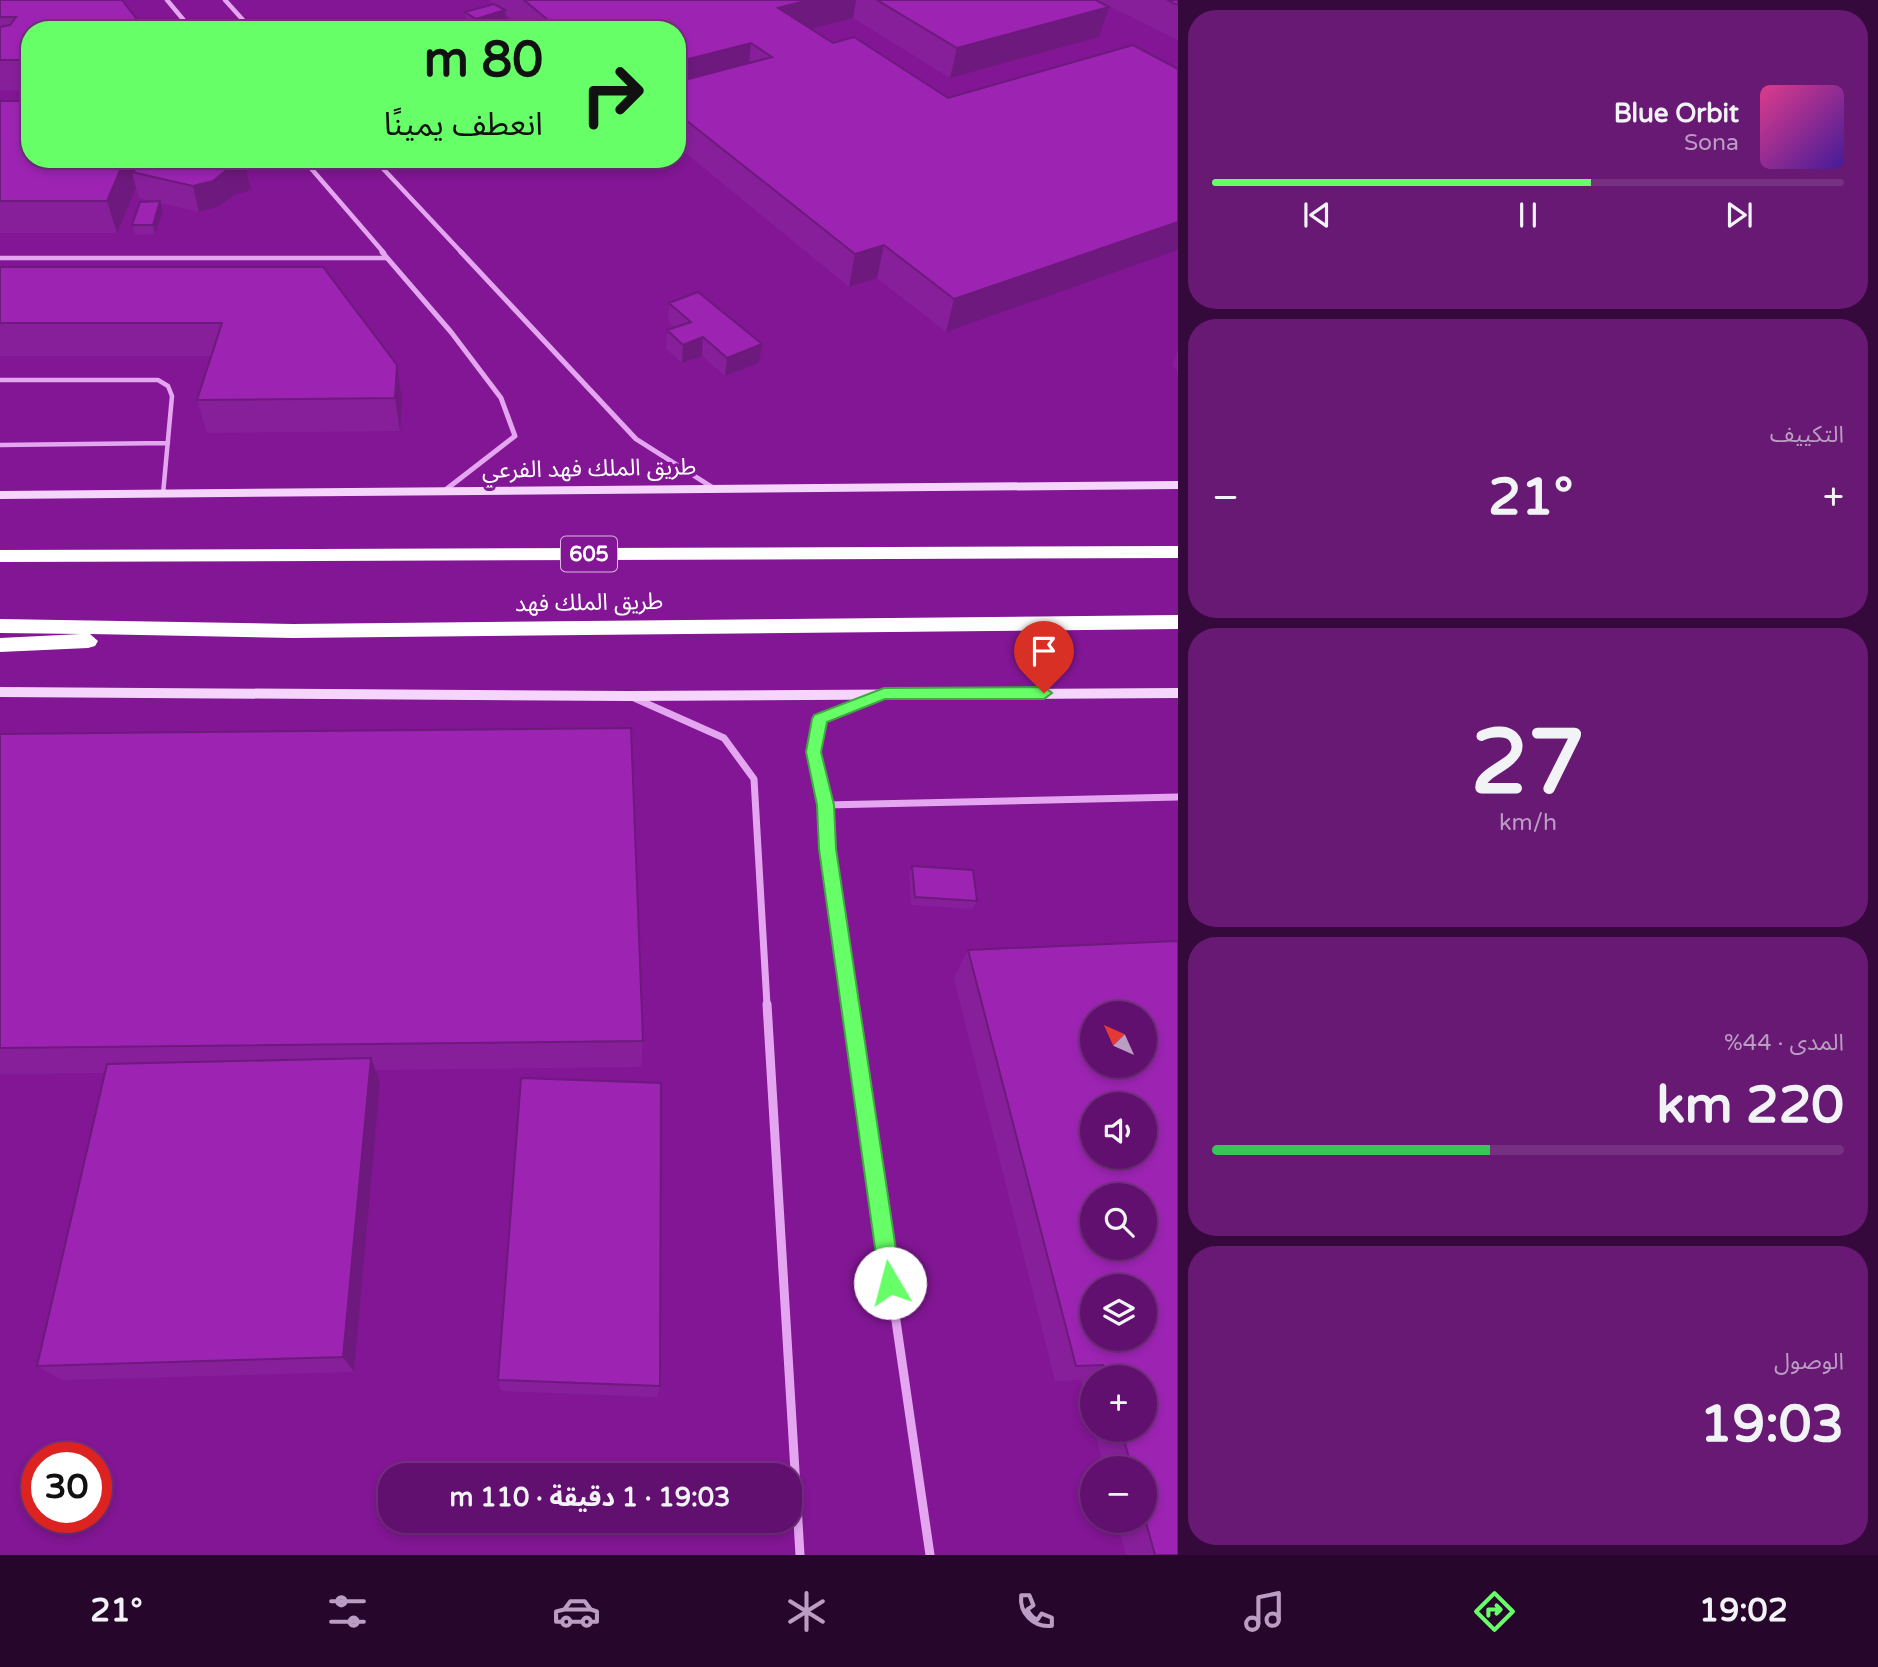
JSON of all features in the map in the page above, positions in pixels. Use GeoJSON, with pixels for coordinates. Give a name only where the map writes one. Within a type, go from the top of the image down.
{"type":"FeatureCollection","features":[{"type":"Feature","properties":{"kind":"highway"},"geometry":{"type":"LineString","coordinates":[[0,549],[102,556]]}},
{"type":"Feature","properties":{"kind":"highway","name":"605"},"geometry":{"type":"LineString","coordinates":[[0,556],[1178,552]]}},
{"type":"Feature","properties":{"kind":"highway","name":"طريق الملك فهد"},"geometry":{"type":"LineString","coordinates":[[0,626],[293,631],[1178,622]]}},
{"type":"Feature","properties":{"kind":"highway"},"geometry":{"type":"LineString","coordinates":[[0,645],[293,631]]}},
{"type":"Feature","properties":{"kind":"main road","name":"طريق الملك فهد الفرعي"},"geometry":{"type":"LineString","coordinates":[[0,495],[1178,485]]}},
{"type":"Feature","properties":{"kind":"main road"},"geometry":{"type":"LineString","coordinates":[[0,692],[628,696],[1178,693]]}},
{"type":"Feature","properties":{"kind":"street"},"geometry":{"type":"LineString","coordinates":[[167,0],[184,21]]}},
{"type":"Feature","properties":{"kind":"street"},"geometry":{"type":"LineString","coordinates":[[225,0],[245,21]]}},
{"type":"Feature","properties":{"kind":"street"},"geometry":{"type":"LineString","coordinates":[[311,168],[451,332],[501,398],[515,436],[443,492]]}},
{"type":"Feature","properties":{"kind":"street"},"geometry":{"type":"LineString","coordinates":[[382,168],[636,439],[716,489]]}},
{"type":"Feature","properties":{"kind":"street"},"geometry":{"type":"LineString","coordinates":[[884,693],[820,719],[813,752],[825,805],[827,849],[930,1555]]}},
{"type":"Feature","properties":{"kind":"street"},"geometry":{"type":"LineString","coordinates":[[628,696],[724,738],[754,779],[800,1555]]}},
{"type":"Feature","properties":{"kind":"street"},"geometry":{"type":"LineString","coordinates":[[825,805],[1178,797]]}},
{"type":"Feature","properties":{"kind":"lane"},"geometry":{"type":"LineString","coordinates":[[0,258],[387,258]]}},
{"type":"Feature","properties":{"kind":"lane"},"geometry":{"type":"LineString","coordinates":[[0,380],[158,380],[168,386],[172,396],[163,494]]}},
{"type":"Feature","properties":{"kind":"lane"},"geometry":{"type":"LineString","coordinates":[[0,445],[168,443]]}},
{"type":"Feature","properties":{"kind":"building"},"geometry":{"type":"Polygon","coordinates":[[[0,0],[122,0],[138,21],[21,21],[21,60],[0,60],[0,27],[10,25],[16,17],[0,17],[0,0]]]}},
{"type":"Feature","properties":{"kind":"building"},"geometry":{"type":"Polygon","coordinates":[[[524,0],[809,0],[778,8],[833,43],[854,37],[948,98],[1133,45],[1178,69],[1178,222],[954,299],[884,245],[855,254],[686,120],[686,80],[772,57],[751,43],[686,60],[686,21],[549,21],[524,0]]]}},
{"type":"Feature","properties":{"kind":"building"},"geometry":{"type":"Polygon","coordinates":[[[877,0],[1096,0],[1109,7],[957,48],[877,0]]]}},
{"type":"Feature","properties":{"kind":"building"},"geometry":{"type":"Polygon","coordinates":[[[494,4],[505,10],[476,19],[465,12],[494,4]]]}},
{"type":"Feature","properties":{"kind":"building"},"geometry":{"type":"Polygon","coordinates":[[[0,101],[21,101],[21,168],[121,168],[107,201],[0,201],[0,101]]]}},
{"type":"Feature","properties":{"kind":"building"},"geometry":{"type":"Polygon","coordinates":[[[137,168],[231,168],[213,181],[193,186],[132,172],[137,168]]]}},
{"type":"Feature","properties":{"kind":"building"},"geometry":{"type":"Polygon","coordinates":[[[160,201],[153,225],[132,225],[140,202],[160,201]]]}},
{"type":"Feature","properties":{"kind":"building"},"geometry":{"type":"Polygon","coordinates":[[[0,267],[323,267],[397,365],[395,398],[197,400],[222,323],[0,323],[0,267]]]}},
{"type":"Feature","properties":{"kind":"building"},"geometry":{"type":"Polygon","coordinates":[[[698,292],[762,344],[727,358],[703,337],[683,345],[667,330],[691,322],[669,303],[698,292]]]}},
{"type":"Feature","properties":{"kind":"building"},"geometry":{"type":"Polygon","coordinates":[[[631,728],[643,1041],[0,1048],[0,734],[631,728]]]}},
{"type":"Feature","properties":{"kind":"building"},"geometry":{"type":"Polygon","coordinates":[[[912,866],[973,870],[977,901],[915,897],[912,866]]]}},
{"type":"Feature","properties":{"kind":"building"},"geometry":{"type":"Polygon","coordinates":[[[1178,941],[1178,1555],[1155,1555],[1149,1533],[1157,1533],[1157,1456],[1129,1456],[1124,1442],[1157,1442],[1157,1365],[1076,1366],[968,950],[1178,941]]]}},
{"type":"Feature","properties":{"kind":"building"},"geometry":{"type":"Polygon","coordinates":[[[371,1058],[343,1357],[37,1366],[107,1064],[371,1058]]]}},
{"type":"Feature","properties":{"kind":"building"},"geometry":{"type":"Polygon","coordinates":[[[521,1078],[661,1083],[660,1386],[498,1380],[521,1078]]]}},
{"type":"Feature","properties":{"kind":"route"},"geometry":{"type":"LineString","coordinates":[[890,1283],[827,849],[825,805],[813,752],[820,719],[884,693],[1044,693]]}}]}
